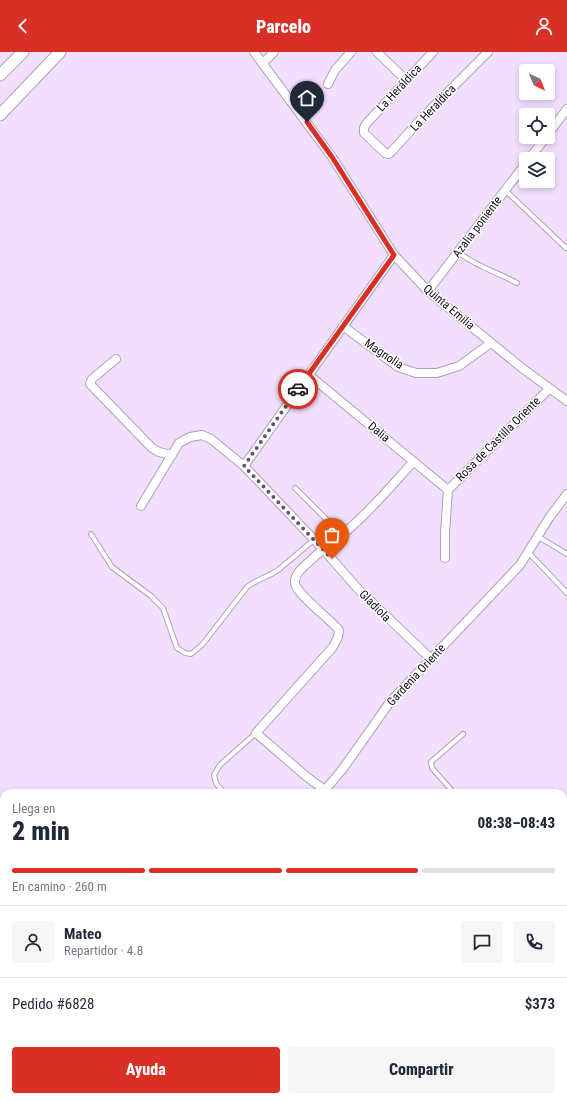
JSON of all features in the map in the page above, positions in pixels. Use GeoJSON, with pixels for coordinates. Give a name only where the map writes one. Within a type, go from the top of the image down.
{"type":"FeatureCollection","features":[{"type":"Feature","properties":{"kind":"main road"},"geometry":{"type":"LineString","coordinates":[[0,75],[23,52]]}},
{"type":"Feature","properties":{"kind":"main road"},"geometry":{"type":"LineString","coordinates":[[0,115],[60,52]]}},
{"type":"Feature","properties":{"kind":"street","name":"Quinta Emilia"},"geometry":{"type":"LineString","coordinates":[[254,52],[332,157],[394,255],[428,291],[548,389],[567,401]]}},
{"type":"Feature","properties":{"kind":"street"},"geometry":{"type":"LineString","coordinates":[[263,64],[274,52]]}},
{"type":"Feature","properties":{"kind":"street"},"geometry":{"type":"LineString","coordinates":[[328,84],[335,70],[351,52]]}},
{"type":"Feature","properties":{"kind":"street"},"geometry":{"type":"LineString","coordinates":[[377,52],[406,80]]}},
{"type":"Feature","properties":{"kind":"street","name":"La Heráldica"},"geometry":{"type":"LineString","coordinates":[[366,124],[433,52]]}},
{"type":"Feature","properties":{"kind":"street","name":"La Heraldica"},"geometry":{"type":"LineString","coordinates":[[366,124],[364,133],[385,153],[389,154],[488,52]]}},
{"type":"Feature","properties":{"kind":"street"},"geometry":{"type":"LineString","coordinates":[[555,125],[567,109]]}},
{"type":"Feature","properties":{"kind":"street"},"geometry":{"type":"LineString","coordinates":[[535,152],[541,144]]}},
{"type":"Feature","properties":{"kind":"street","name":"Azalia poniente"},"geometry":{"type":"LineString","coordinates":[[428,291],[519,172]]}},
{"type":"Feature","properties":{"kind":"street"},"geometry":{"type":"LineString","coordinates":[[244,466],[394,255]]}},
{"type":"Feature","properties":{"kind":"street","name":"Magnolia"},"geometry":{"type":"LineString","coordinates":[[343,326],[398,367],[416,373],[437,373],[459,366],[491,343]]}},
{"type":"Feature","properties":{"kind":"street"},"geometry":{"type":"LineString","coordinates":[[116,359],[92,379],[90,384],[152,448],[159,452],[172,455]]}},
{"type":"Feature","properties":{"kind":"street","name":"Dalia"},"geometry":{"type":"LineString","coordinates":[[309,375],[385,436],[413,462],[448,490]]}},
{"type":"Feature","properties":{"kind":"street","name":"Rosa de Castilla Oriente"},"geometry":{"type":"LineString","coordinates":[[448,490],[548,389]]}},
{"type":"Feature","properties":{"kind":"street","name":"Gladiola"},"geometry":{"type":"LineString","coordinates":[[141,506],[179,443],[190,437],[202,435],[211,439],[244,466],[315,540],[367,598],[431,659]]}},
{"type":"Feature","properties":{"kind":"street"},"geometry":{"type":"LineString","coordinates":[[256,733],[333,647],[338,637],[338,630],[332,622],[299,592],[295,585],[296,576],[302,568],[323,549],[350,528],[413,462]]}},
{"type":"Feature","properties":{"kind":"street"},"geometry":{"type":"LineString","coordinates":[[445,558],[448,490]]}},
{"type":"Feature","properties":{"kind":"street","name":"Gardenia Oriente"},"geometry":{"type":"LineString","coordinates":[[326,789],[342,770],[390,702],[520,565],[537,536],[567,494]]}},
{"type":"Feature","properties":{"kind":"street","name":"Gardenia Oriente"},"geometry":{"type":"LineString","coordinates":[[256,733],[321,789]]}},
{"type":"Feature","properties":{"kind":"lane"},"geometry":{"type":"LineString","coordinates":[[505,190],[566,248]]}},
{"type":"Feature","properties":{"kind":"lane"},"geometry":{"type":"LineString","coordinates":[[458,252],[471,262],[484,266],[516,283]]}},
{"type":"Feature","properties":{"kind":"lane"},"geometry":{"type":"LineString","coordinates":[[92,534],[112,567],[151,596],[163,608],[177,648],[185,653],[191,654],[202,645],[248,587],[254,582],[277,571],[328,528],[330,522],[295,488]]}},
{"type":"Feature","properties":{"kind":"lane"},"geometry":{"type":"LineString","coordinates":[[537,536],[567,554]]}},
{"type":"Feature","properties":{"kind":"lane"},"geometry":{"type":"LineString","coordinates":[[528,552],[567,593]]}},
{"type":"Feature","properties":{"kind":"lane"},"geometry":{"type":"LineString","coordinates":[[221,789],[216,783],[214,774],[220,765],[256,733]]}},
{"type":"Feature","properties":{"kind":"lane"},"geometry":{"type":"LineString","coordinates":[[450,789],[432,768],[430,762],[463,734]]}},
{"type":"Feature","properties":{"kind":"way so far"},"geometry":{"type":"LineString","coordinates":[[298,389],[244,466],[332,559]]}},
{"type":"Feature","properties":{"kind":"route"},"geometry":{"type":"LineString","coordinates":[[298,389],[394,255],[332,157],[307,122]]}}]}
